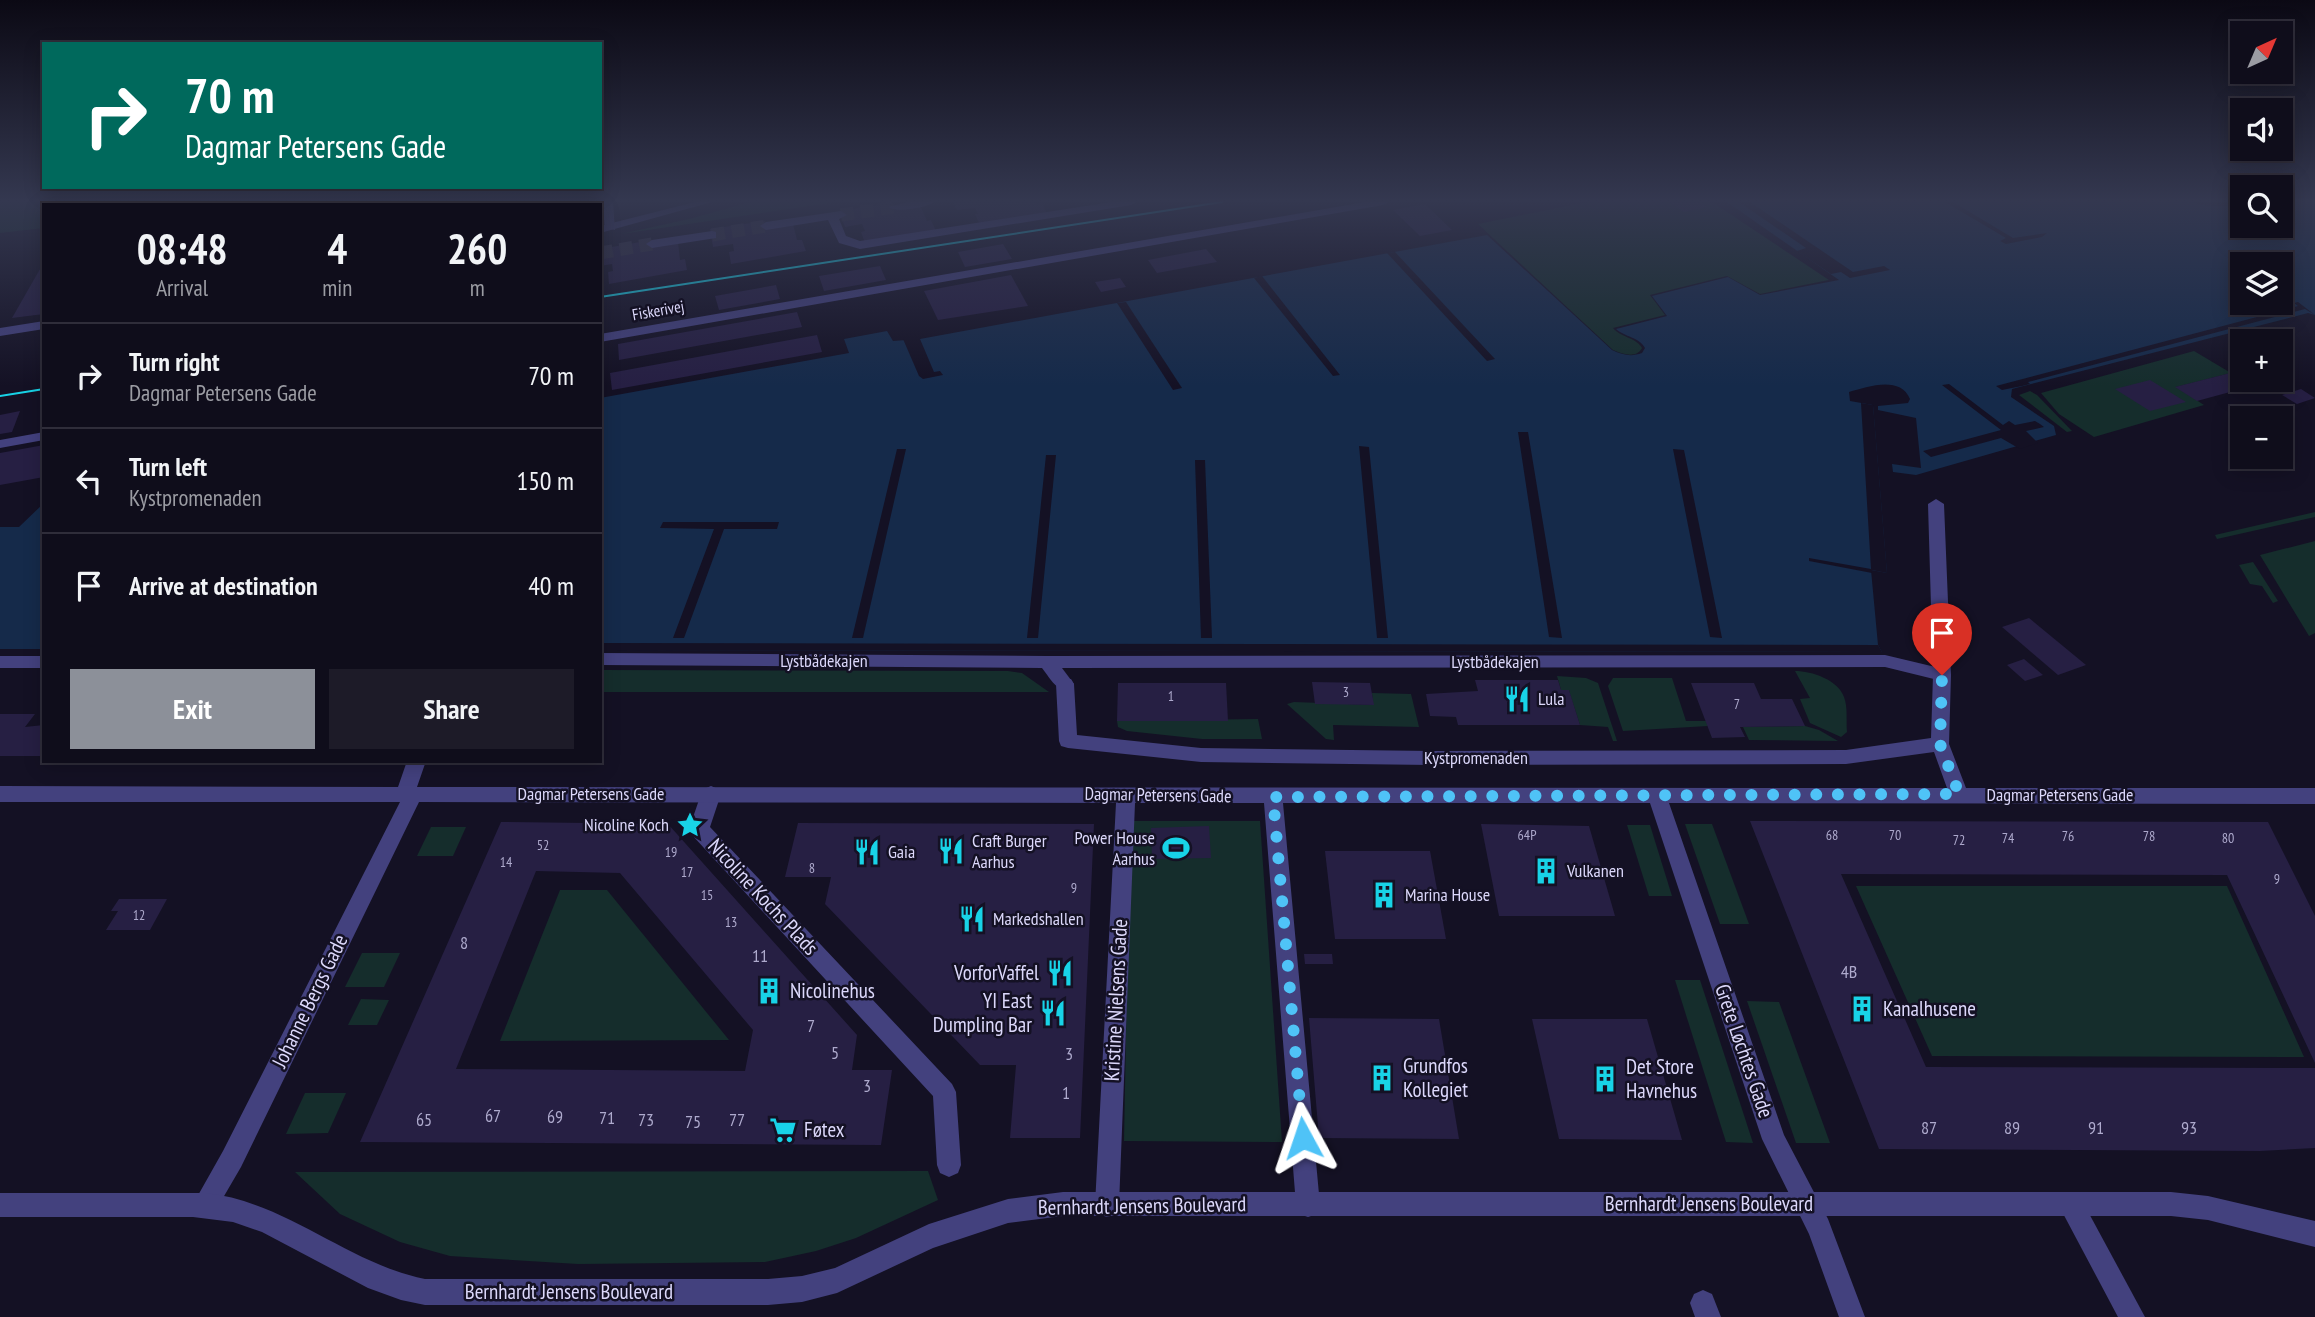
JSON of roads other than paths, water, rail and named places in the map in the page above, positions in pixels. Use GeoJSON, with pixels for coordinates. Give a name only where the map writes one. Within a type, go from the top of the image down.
{"type":"FeatureCollection","features":[{"type":"Feature","properties":{"kind":"street","name":"Fiskerivej"},"geometry":{"type":"LineString","coordinates":[[602,338],[896,288],[916,281],[1018,263]]}},
{"type":"Feature","properties":{"kind":"street"},"geometry":{"type":"LineString","coordinates":[[0,332],[42,325]]}},
{"type":"Feature","properties":{"kind":"street"},"geometry":{"type":"LineString","coordinates":[[0,342],[42,335]]}},
{"type":"Feature","properties":{"kind":"street"},"geometry":{"type":"LineString","coordinates":[[0,444],[42,436]]}},
{"type":"Feature","properties":{"kind":"street"},"geometry":{"type":"LineString","coordinates":[[1936,504],[1942,675],[1940,744],[1959,794]]}},
{"type":"Feature","properties":{"kind":"street","name":"Lystbådekajen"},"geometry":{"type":"LineString","coordinates":[[602,659],[1047,662],[1885,661],[1942,675]]}},
{"type":"Feature","properties":{"kind":"street"},"geometry":{"type":"LineString","coordinates":[[0,662],[42,662]]}},
{"type":"Feature","properties":{"kind":"street","name":"Kystpromenaden"},"geometry":{"type":"LineString","coordinates":[[1047,662],[1065,684],[1068,741],[1201,755],[1432,758],[1846,757],[1940,744]]}},
{"type":"Feature","properties":{"kind":"street"},"geometry":{"type":"LineString","coordinates":[[408,795],[416,763]]}},
{"type":"Feature","properties":{"kind":"street","name":"Dagmar Petersens Gade"},"geometry":{"type":"LineString","coordinates":[[0,794],[2315,796]]}},
{"type":"Feature","properties":{"kind":"street","name":"Nicoline Kochs Plads"},"geometry":{"type":"LineString","coordinates":[[711,794],[699,829],[944,1092],[949,1165]]}},
{"type":"Feature","properties":{"kind":"street","name":"Kristine Nielsens Gade"},"geometry":{"type":"LineString","coordinates":[[1107,1205],[1126,794]]}},
{"type":"Feature","properties":{"kind":"street","name":"Johanne Bergs Gade"},"geometry":{"type":"LineString","coordinates":[[204,1206],[232,1159],[408,795]]}},
{"type":"Feature","properties":{"kind":"street","name":"Grete Løchtes Gade"},"geometry":{"type":"LineString","coordinates":[[1657,795],[1774,1139],[1807,1204],[1849,1309]]}},
{"type":"Feature","properties":{"kind":"street"},"geometry":{"type":"LineString","coordinates":[[1273,797],[1308,1205]]}},
{"type":"Feature","properties":{"kind":"street","name":"Bernhardt Jensens Boulevard"},"geometry":{"type":"LineString","coordinates":[[0,1205],[204,1206],[243,1212],[284,1228],[317,1249],[399,1289],[425,1292],[768,1292],[802,1289],[837,1280],[929,1237],[1008,1211],[1063,1204],[2171,1204],[2208,1208],[2315,1234]]}},
{"type":"Feature","properties":{"kind":"street"},"geometry":{"type":"LineString","coordinates":[[2070,1204],[2132,1317]]}},
{"type":"Feature","properties":{"kind":"water"},"geometry":{"type":"Polygon","coordinates":[[[1332,263],[1518,263],[1612,350],[1634,355],[1642,353],[1645,348],[1616,329],[1667,316],[1652,296],[1728,277],[1760,295],[1839,280],[1815,263],[2230,263],[2230,315],[2293,315],[2293,263],[2315,263],[2315,315],[2308,313],[2246,329],[2230,329],[2230,333],[2012,389],[2011,397],[2054,426],[2056,435],[1916,475],[1893,472],[1892,464],[1921,468],[1916,418],[1878,410],[1878,406],[1908,403],[1910,399],[1905,392],[1899,387],[1882,385],[1849,392],[1850,401],[1873,405],[1887,573],[1871,570],[1878,645],[1882,652],[602,650],[602,398],[849,353],[844,339],[887,331],[893,341],[920,339],[1332,263]]]}},
{"type":"Feature","properties":{"kind":"water"},"geometry":{"type":"Polygon","coordinates":[[[42,505],[42,649],[0,649],[0,527],[19,527],[42,505]]]}},
{"type":"Feature","properties":{"kind":"tram line"},"geometry":{"type":"LineString","coordinates":[[602,297],[820,263]]}},
{"type":"Feature","properties":{"kind":"tram line"},"geometry":{"type":"LineString","coordinates":[[0,396],[42,389]]}},
{"type":"Feature","properties":{"kind":"place","name":"Lula"},"geometry":{"type":"Point","coordinates":[1517,699]}},
{"type":"Feature","properties":{"kind":"place","name":"Nicoline Koch"},"geometry":{"type":"Point","coordinates":[690,825]}},
{"type":"Feature","properties":{"kind":"place","name":"Power House Aarhus"},"geometry":{"type":"Point","coordinates":[1176,848]}},
{"type":"Feature","properties":{"kind":"place","name":"Craft Burger Aarhus"},"geometry":{"type":"Point","coordinates":[951,851]}},
{"type":"Feature","properties":{"kind":"place","name":"Gaia"},"geometry":{"type":"Point","coordinates":[867,852]}},
{"type":"Feature","properties":{"kind":"place","name":"Vulkanen"},"geometry":{"type":"Point","coordinates":[1546,871]}},
{"type":"Feature","properties":{"kind":"place","name":"Marina House"},"geometry":{"type":"Point","coordinates":[1384,895]}},
{"type":"Feature","properties":{"kind":"place","name":"Markedshallen"},"geometry":{"type":"Point","coordinates":[972,919]}},
{"type":"Feature","properties":{"kind":"place","name":"VorforVaffel"},"geometry":{"type":"Point","coordinates":[1060,973]}},
{"type":"Feature","properties":{"kind":"place","name":"Nicolinehus"},"geometry":{"type":"Point","coordinates":[769,991]}},
{"type":"Feature","properties":{"kind":"place","name":"Kanalhusene"},"geometry":{"type":"Point","coordinates":[1862,1009]}},
{"type":"Feature","properties":{"kind":"place","name":"YI East Dumpling Bar"},"geometry":{"type":"Point","coordinates":[1053,1013]}},
{"type":"Feature","properties":{"kind":"place","name":"Grundfos Kollegiet"},"geometry":{"type":"Point","coordinates":[1382,1078]}},
{"type":"Feature","properties":{"kind":"place","name":"Det Store Havnehus"},"geometry":{"type":"Point","coordinates":[1605,1079]}},
{"type":"Feature","properties":{"kind":"place","name":"Føtex"},"geometry":{"type":"Point","coordinates":[783,1130]}}]}
